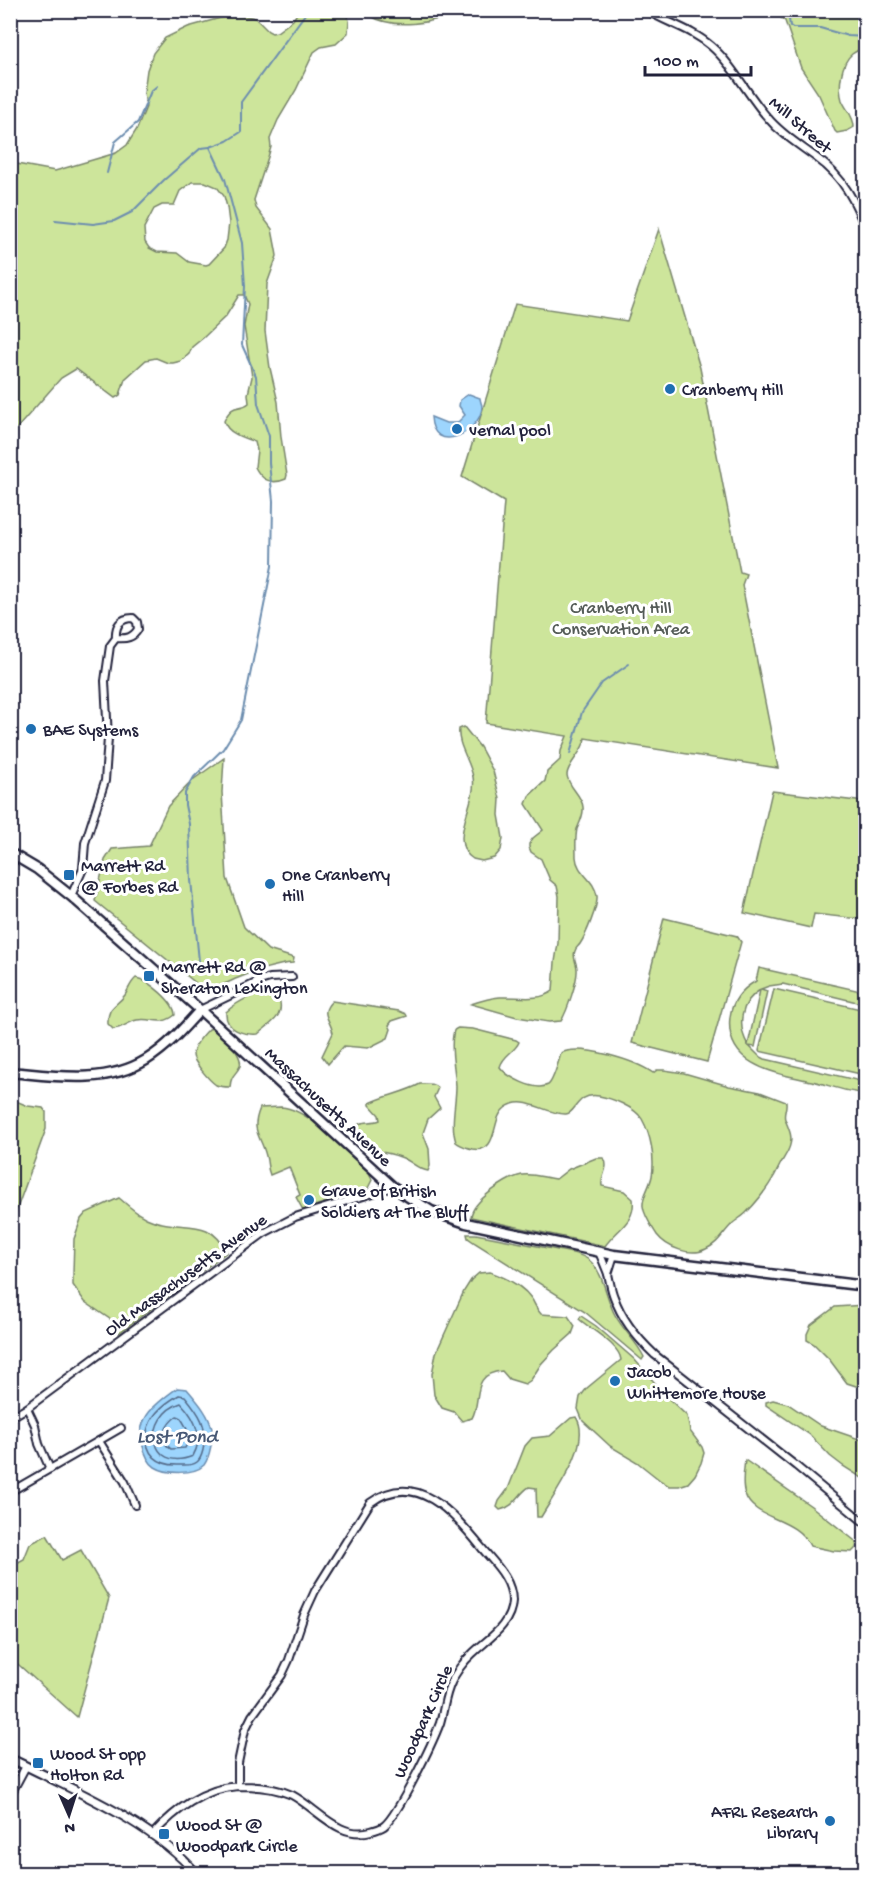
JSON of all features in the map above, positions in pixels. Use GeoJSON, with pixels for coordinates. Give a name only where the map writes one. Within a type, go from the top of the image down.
{"type":"FeatureCollection","features":[{"type":"Feature","properties":{"kind":"main road","name":"Massachusetts Avenue"},"geometry":{"type":"LineString","coordinates":[[10,853],[43,873],[71,896],[200,1010],[393,1187],[431,1211],[456,1220],[614,1255],[866,1286]]}},
{"type":"Feature","properties":{"kind":"main road"},"geometry":{"type":"LineString","coordinates":[[10,1071],[86,1077],[122,1071],[138,1064],[169,1043],[200,1010]]}},
{"type":"Feature","properties":{"kind":"street","name":"Mill Street"},"geometry":{"type":"LineString","coordinates":[[646,10],[694,34],[722,57],[770,120],[792,140],[820,160],[841,181],[856,205],[866,231]]}},
{"type":"Feature","properties":{"kind":"street"},"geometry":{"type":"LineString","coordinates":[[71,896],[83,869],[85,843],[105,781],[108,738],[105,681],[110,646],[116,638]]}},
{"type":"Feature","properties":{"kind":"street"},"geometry":{"type":"LineString","coordinates":[[200,1010],[260,981],[292,977]]}},
{"type":"Feature","properties":{"kind":"street","name":"Old Massachusetts Avenue"},"geometry":{"type":"LineString","coordinates":[[10,1418],[27,1408],[264,1233],[295,1217],[393,1187]]}},
{"type":"Feature","properties":{"kind":"street"},"geometry":{"type":"LineString","coordinates":[[599,1252],[608,1274],[613,1296],[635,1335],[651,1351],[866,1524]]}},
{"type":"Feature","properties":{"kind":"street"},"geometry":{"type":"LineString","coordinates":[[608,1274],[614,1255]]}},
{"type":"Feature","properties":{"kind":"street"},"geometry":{"type":"LineString","coordinates":[[27,1408],[50,1469]]}},
{"type":"Feature","properties":{"kind":"street"},"geometry":{"type":"LineString","coordinates":[[10,1492],[121,1428]]}},
{"type":"Feature","properties":{"kind":"street"},"geometry":{"type":"LineString","coordinates":[[99,1441],[125,1482],[135,1505]]}},
{"type":"Feature","properties":{"kind":"street","name":"Woodpark Circle"},"geometry":{"type":"LineString","coordinates":[[152,1834],[170,1815],[189,1801],[209,1792],[238,1786],[290,1794],[344,1831],[370,1832],[383,1827],[394,1815],[435,1736],[451,1683],[470,1655],[508,1619],[512,1603],[507,1578],[453,1515],[439,1504],[414,1492],[390,1491],[370,1503],[315,1591],[282,1675],[252,1716],[245,1730],[238,1763],[238,1786]]}},
{"type":"Feature","properties":{"kind":"street"},"geometry":{"type":"LineString","coordinates":[[10,1758],[122,1815],[169,1846],[197,1874]]}},
{"type":"Feature","properties":{"kind":"street"},"geometry":{"type":"LineString","coordinates":[[10,1796],[26,1766]]}},
{"type":"Feature","properties":{"kind":"green space"},"geometry":{"type":"Polygon","coordinates":[[[299,10],[347,11],[349,21],[348,33],[336,44],[321,47],[314,52],[270,139],[271,147],[254,200],[256,208],[272,229],[277,256],[267,284],[265,331],[278,402],[286,479],[272,482],[264,479],[255,467],[257,450],[255,442],[232,432],[224,421],[230,411],[249,403],[248,394],[252,377],[244,326],[248,304],[244,295],[239,295],[226,316],[192,347],[189,354],[181,361],[168,363],[156,358],[146,360],[125,379],[120,395],[115,398],[76,369],[61,378],[11,435],[11,163],[55,171],[116,153],[127,145],[146,107],[144,92],[147,70],[153,53],[165,38],[188,27],[231,15],[255,18],[272,33],[293,20],[299,10]],[[192,182],[180,191],[174,205],[162,205],[154,209],[144,228],[145,242],[149,248],[157,252],[177,253],[189,262],[206,265],[224,248],[229,223],[224,196],[217,187],[205,182],[192,182]]]}},
{"type":"Feature","properties":{"kind":"green space"},"geometry":{"type":"Polygon","coordinates":[[[369,10],[457,11],[448,16],[425,22],[401,24],[379,20],[369,15],[369,10]]]}},
{"type":"Feature","properties":{"kind":"green space"},"geometry":{"type":"Polygon","coordinates":[[[772,11],[865,11],[865,47],[848,58],[841,82],[842,100],[854,127],[847,131],[837,133],[835,131],[819,95],[801,68],[785,21],[772,11]]]}},
{"type":"Feature","properties":{"kind":"green space","name":"Cranberry Hill Conservation Area"},"geometry":{"type":"Polygon","coordinates":[[[659,229],[700,368],[740,572],[746,574],[742,585],[778,768],[585,738],[567,775],[583,807],[576,836],[577,863],[593,885],[597,896],[596,906],[585,934],[574,953],[577,969],[576,980],[561,1021],[549,1022],[517,1017],[471,1004],[500,997],[541,996],[553,991],[558,943],[559,896],[557,886],[550,880],[541,859],[531,852],[529,847],[533,838],[543,830],[526,804],[529,796],[545,781],[547,772],[560,760],[567,736],[486,723],[504,502],[462,477],[515,304],[627,321],[659,229]]]}},
{"type":"Feature","properties":{"kind":"green space"},"geometry":{"type":"Polygon","coordinates":[[[464,727],[480,747],[493,771],[500,799],[499,815],[503,838],[501,850],[494,858],[482,861],[473,859],[465,851],[462,842],[462,832],[473,787],[473,777],[459,735],[459,729],[464,727]]]}},
{"type":"Feature","properties":{"kind":"green space"},"geometry":{"type":"Polygon","coordinates":[[[224,758],[222,792],[227,878],[244,927],[268,950],[294,958],[293,963],[258,971],[216,987],[202,988],[95,901],[105,860],[112,849],[149,846],[168,806],[194,779],[224,758]]]}},
{"type":"Feature","properties":{"kind":"green space"},"geometry":{"type":"Polygon","coordinates":[[[772,791],[865,802],[865,903],[860,919],[814,914],[811,928],[744,913],[772,791]]]}},
{"type":"Feature","properties":{"kind":"green space"},"geometry":{"type":"Polygon","coordinates":[[[664,918],[737,936],[741,942],[707,1062],[632,1043],[664,918]]]}},
{"type":"Feature","properties":{"kind":"green space"},"geometry":{"type":"Polygon","coordinates":[[[759,968],[865,992],[865,1004],[783,984],[761,989],[767,991],[755,1047],[749,1046],[765,1059],[865,1082],[865,1093],[846,1091],[787,1076],[757,1066],[745,1058],[736,1048],[730,1034],[730,1017],[738,996],[756,981],[759,968]],[[760,990],[748,1001],[742,1015],[742,1030],[748,1045],[760,990]]]}},
{"type":"Feature","properties":{"kind":"green space"},"geometry":{"type":"Polygon","coordinates":[[[136,978],[160,992],[171,1004],[175,1015],[161,1021],[137,1020],[113,1029],[108,1024],[109,1014],[136,978]]]}},
{"type":"Feature","properties":{"kind":"green space"},"geometry":{"type":"Polygon","coordinates":[[[275,989],[280,1003],[279,1013],[274,1021],[258,1034],[241,1032],[228,1023],[226,1012],[231,1008],[249,997],[275,989]]]}},
{"type":"Feature","properties":{"kind":"green space"},"geometry":{"type":"Polygon","coordinates":[[[774,989],[865,1010],[865,1075],[759,1051],[774,989]]]}},
{"type":"Feature","properties":{"kind":"green space"},"geometry":{"type":"Polygon","coordinates":[[[332,1001],[399,1011],[407,1016],[392,1021],[389,1025],[391,1029],[388,1038],[368,1048],[344,1046],[328,1064],[322,1056],[333,1033],[326,1016],[326,1009],[332,1001]]]}},
{"type":"Feature","properties":{"kind":"green space"},"geometry":{"type":"Polygon","coordinates":[[[214,1028],[239,1056],[240,1066],[231,1080],[230,1087],[213,1083],[193,1057],[199,1040],[209,1029],[214,1028]]]}},
{"type":"Feature","properties":{"kind":"green space"},"geometry":{"type":"Polygon","coordinates":[[[458,1028],[473,1029],[519,1042],[500,1067],[515,1079],[536,1087],[550,1083],[561,1053],[581,1050],[622,1059],[653,1073],[657,1070],[664,1070],[684,1073],[760,1092],[786,1102],[785,1117],[791,1135],[789,1147],[761,1196],[717,1241],[700,1251],[680,1250],[661,1240],[645,1214],[643,1202],[653,1169],[652,1147],[642,1119],[622,1104],[604,1097],[591,1096],[581,1100],[572,1111],[566,1114],[527,1104],[512,1104],[500,1113],[491,1141],[487,1146],[472,1149],[456,1142],[453,1121],[456,1086],[452,1041],[454,1032],[458,1028]]]}},
{"type":"Feature","properties":{"kind":"green space"},"geometry":{"type":"Polygon","coordinates":[[[420,1084],[438,1088],[434,1097],[440,1108],[428,1119],[423,1133],[429,1149],[428,1171],[403,1158],[369,1147],[354,1130],[358,1124],[380,1120],[370,1103],[420,1084]]]}},
{"type":"Feature","properties":{"kind":"green space"},"geometry":{"type":"Polygon","coordinates":[[[11,1099],[28,1106],[43,1108],[46,1112],[46,1129],[11,1225],[11,1099]]]}},
{"type":"Feature","properties":{"kind":"green space"},"geometry":{"type":"Polygon","coordinates":[[[281,1107],[304,1115],[340,1144],[369,1172],[372,1180],[368,1188],[303,1210],[296,1197],[300,1195],[289,1167],[270,1175],[264,1149],[257,1133],[256,1123],[260,1108],[281,1107]]]}},
{"type":"Feature","properties":{"kind":"green space"},"geometry":{"type":"Polygon","coordinates":[[[596,1158],[604,1158],[606,1162],[602,1186],[624,1191],[633,1199],[632,1214],[605,1246],[471,1217],[477,1204],[484,1197],[516,1177],[535,1175],[556,1179],[569,1169],[596,1158]]]}},
{"type":"Feature","properties":{"kind":"green space"},"geometry":{"type":"Polygon","coordinates":[[[119,1198],[149,1219],[165,1224],[204,1229],[212,1233],[227,1252],[119,1333],[117,1324],[85,1302],[73,1285],[73,1273],[74,1239],[81,1219],[86,1213],[119,1198]]]}},
{"type":"Feature","properties":{"kind":"green space"},"geometry":{"type":"Polygon","coordinates":[[[467,1234],[568,1252],[588,1259],[599,1272],[612,1309],[644,1357],[642,1360],[585,1312],[475,1243],[468,1238],[467,1234]]]}},
{"type":"Feature","properties":{"kind":"green space"},"geometry":{"type":"Polygon","coordinates":[[[490,1272],[523,1289],[541,1314],[568,1316],[575,1326],[572,1334],[554,1350],[531,1380],[525,1384],[509,1379],[502,1371],[485,1377],[481,1382],[472,1418],[462,1421],[454,1412],[442,1408],[434,1395],[432,1374],[436,1353],[464,1291],[479,1273],[490,1272]]]}},
{"type":"Feature","properties":{"kind":"green space"},"geometry":{"type":"Polygon","coordinates":[[[866,1305],[865,1389],[847,1383],[829,1359],[807,1340],[807,1334],[811,1325],[835,1307],[866,1305]]]}},
{"type":"Feature","properties":{"kind":"green space"},"geometry":{"type":"Polygon","coordinates":[[[581,1316],[634,1359],[687,1416],[690,1431],[704,1453],[695,1475],[688,1483],[669,1486],[637,1462],[610,1446],[583,1421],[578,1409],[580,1397],[587,1388],[621,1360],[616,1349],[579,1319],[581,1316]]]}},
{"type":"Feature","properties":{"kind":"green space"},"geometry":{"type":"Polygon","coordinates":[[[773,1400],[788,1404],[821,1426],[865,1441],[865,1480],[830,1456],[810,1435],[766,1405],[766,1402],[773,1400]]]}},
{"type":"Feature","properties":{"kind":"green space"},"geometry":{"type":"Polygon","coordinates":[[[576,1417],[580,1428],[580,1440],[576,1454],[563,1482],[541,1517],[537,1517],[536,1488],[529,1487],[513,1503],[500,1510],[497,1507],[499,1501],[508,1489],[525,1446],[532,1438],[550,1436],[571,1418],[576,1417]]]}},
{"type":"Feature","properties":{"kind":"green space"},"geometry":{"type":"Polygon","coordinates":[[[745,1460],[811,1506],[854,1540],[857,1543],[856,1548],[852,1552],[810,1546],[795,1529],[757,1509],[750,1503],[744,1490],[745,1460]]]}},
{"type":"Feature","properties":{"kind":"green space"},"geometry":{"type":"Polygon","coordinates":[[[47,1535],[62,1560],[81,1550],[109,1598],[77,1717],[11,1658],[11,1566],[24,1559],[30,1544],[47,1535]]]}},
{"type":"Feature","properties":{"kind":"water"},"geometry":{"type":"Polygon","coordinates":[[[469,394],[480,398],[482,406],[480,416],[474,425],[457,436],[448,438],[440,436],[434,429],[431,417],[446,423],[457,423],[465,415],[459,406],[460,400],[469,394]]]}},
{"type":"Feature","properties":{"kind":"water","name":"Lost Pond"},"geometry":{"type":"Polygon","coordinates":[[[177,1388],[187,1389],[199,1403],[212,1429],[211,1447],[206,1462],[194,1471],[166,1471],[155,1467],[148,1459],[142,1443],[142,1425],[145,1418],[156,1405],[177,1388]]]}},
{"type":"Feature","properties":{"kind":"waterway"},"geometry":{"type":"LineString","coordinates":[[199,961],[185,793],[194,777],[223,749],[241,720],[272,566],[273,501],[269,436],[258,404],[256,376],[242,345],[245,286],[242,243],[225,179],[210,147],[227,141],[241,132],[241,102],[308,10]]}},
{"type":"Feature","properties":{"kind":"waterway"},"geometry":{"type":"LineString","coordinates":[[796,10],[796,14],[789,19],[790,26],[793,28],[820,28],[848,36],[866,37]]}},
{"type":"Feature","properties":{"kind":"waterway"},"geometry":{"type":"LineString","coordinates":[[107,173],[115,142],[138,122],[151,91],[157,86]]}},
{"type":"Feature","properties":{"kind":"waterway"},"geometry":{"type":"LineString","coordinates":[[55,220],[93,224],[114,221],[132,212],[201,148],[210,147]]}},
{"type":"Feature","properties":{"kind":"waterway"},"geometry":{"type":"LineString","coordinates":[[570,754],[582,712],[602,683],[629,664]]}},
{"type":"Feature","properties":{"kind":"place","name":"Cranberry Hill"},"geometry":{"type":"Point","coordinates":[670,389]}},
{"type":"Feature","properties":{"kind":"place","name":"vernal pool"},"geometry":{"type":"Point","coordinates":[457,429]}},
{"type":"Feature","properties":{"kind":"place","name":"BAE Systems"},"geometry":{"type":"Point","coordinates":[31,729]}},
{"type":"Feature","properties":{"kind":"place","name":"Marrett Rd @ Forbes Rd"},"geometry":{"type":"Point","coordinates":[69,875]}},
{"type":"Feature","properties":{"kind":"place","name":"One Cranberry Hill"},"geometry":{"type":"Point","coordinates":[270,884]}},
{"type":"Feature","properties":{"kind":"place","name":"Marrett Rd @ Sheraton Lexington"},"geometry":{"type":"Point","coordinates":[149,976]}},
{"type":"Feature","properties":{"kind":"place","name":"Grave of British Soldiers at The Bluff"},"geometry":{"type":"Point","coordinates":[309,1200]}},
{"type":"Feature","properties":{"kind":"place","name":"Jacob Whittemore House"},"geometry":{"type":"Point","coordinates":[615,1381]}},
{"type":"Feature","properties":{"kind":"place","name":"Wood St opp Holton Rd"},"geometry":{"type":"Point","coordinates":[38,1763]}},
{"type":"Feature","properties":{"kind":"place","name":"AFRL Research Library"},"geometry":{"type":"Point","coordinates":[830,1821]}},
{"type":"Feature","properties":{"kind":"place","name":"Wood St @ Woodpark Circle"},"geometry":{"type":"Point","coordinates":[164,1834]}}]}
